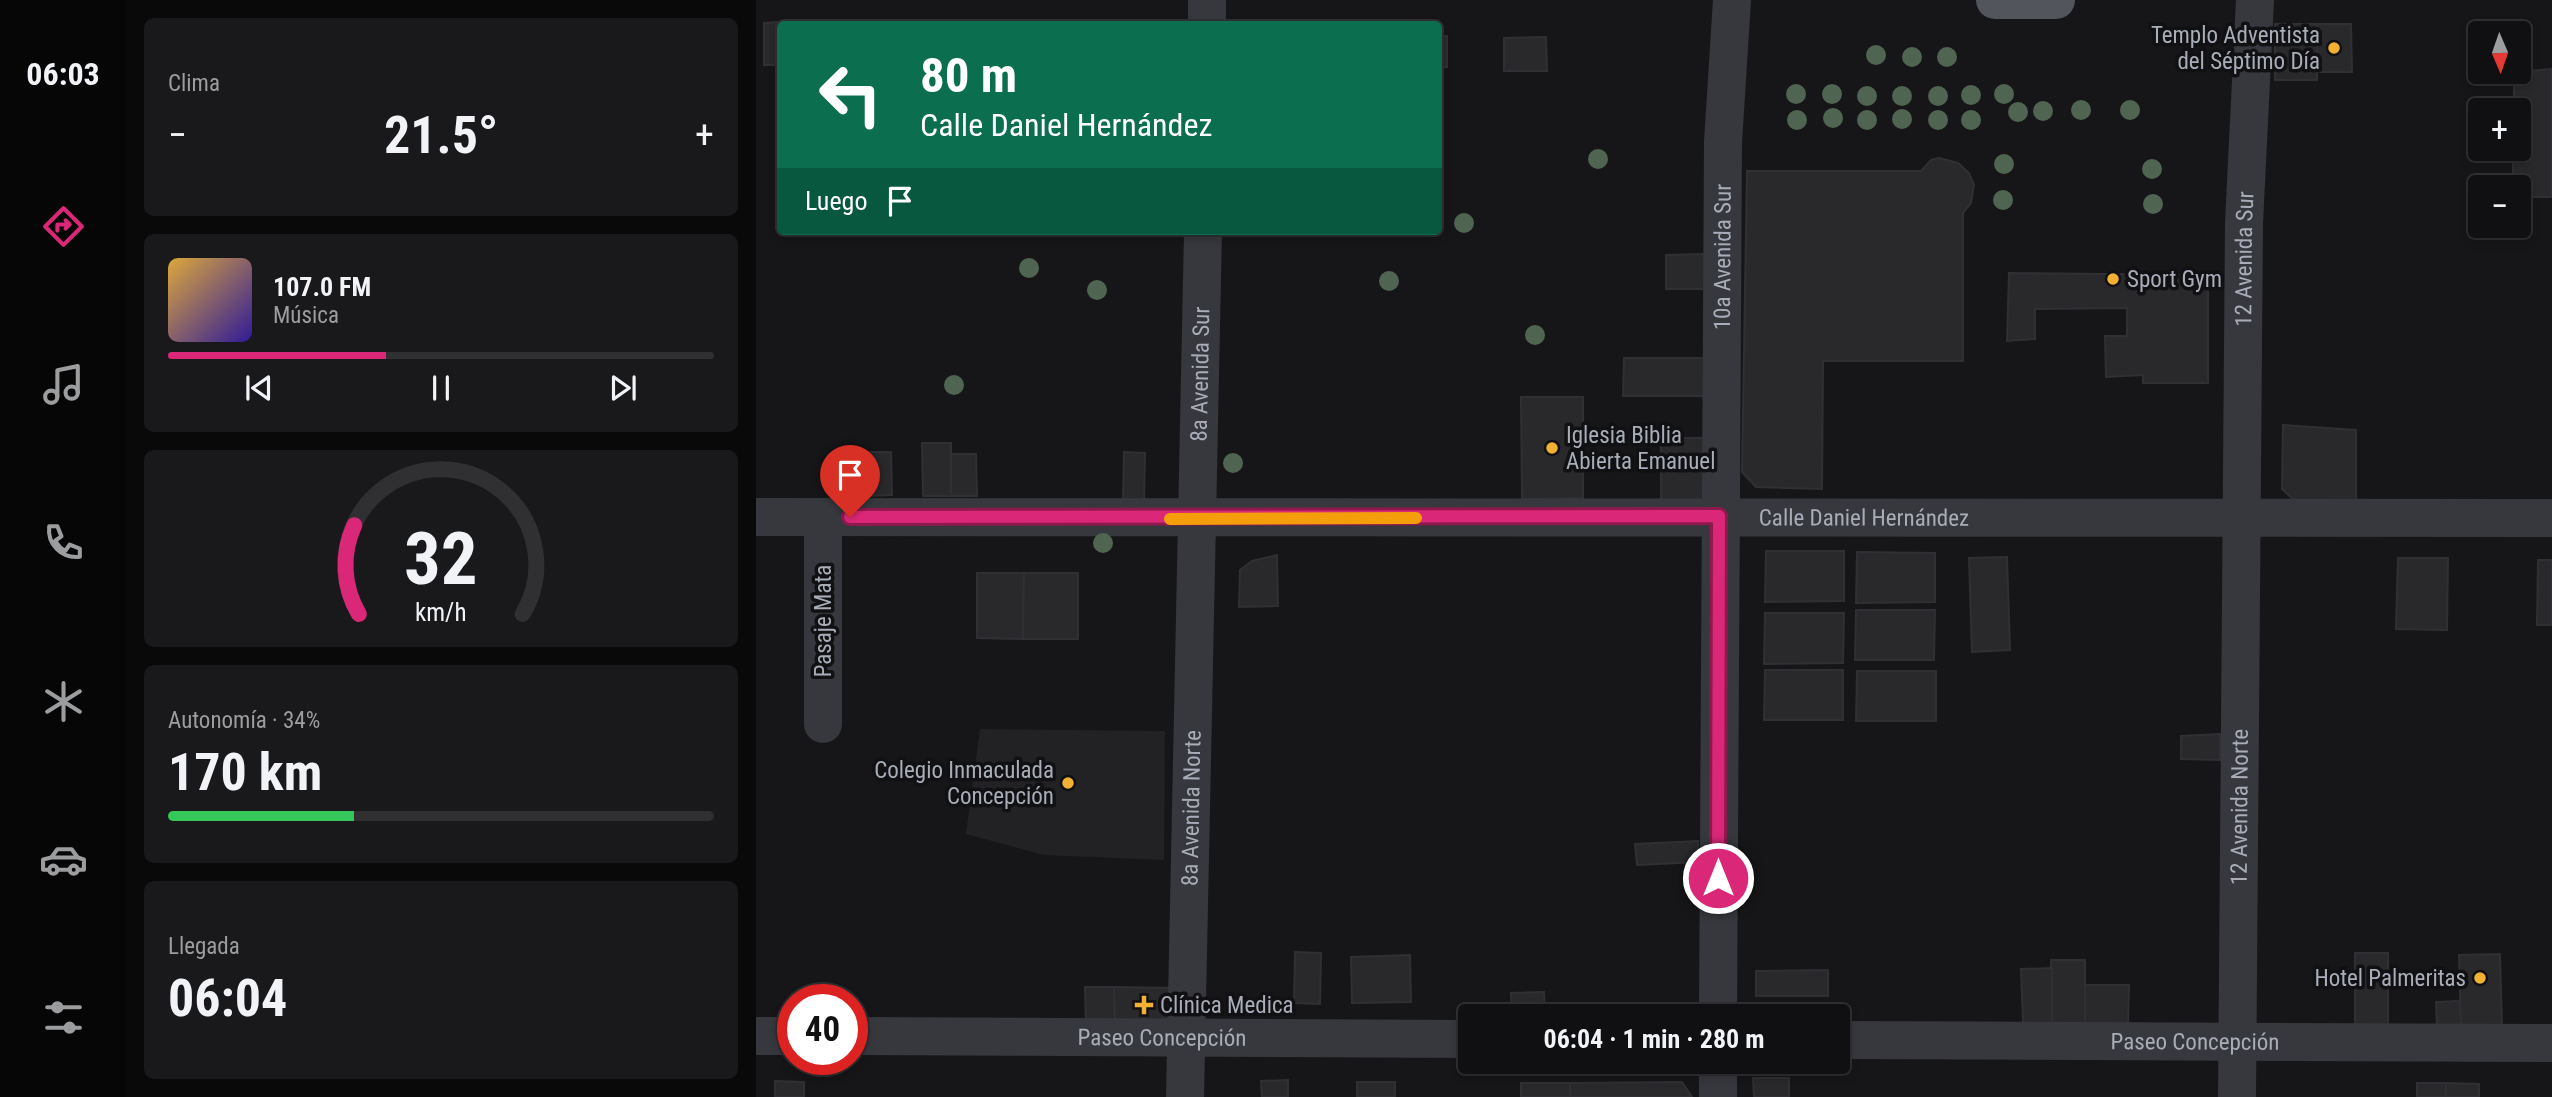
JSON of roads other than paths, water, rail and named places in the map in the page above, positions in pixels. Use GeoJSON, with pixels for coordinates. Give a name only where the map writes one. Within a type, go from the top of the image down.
{"type":"FeatureCollection","features":[{"type":"Feature","properties":{"kind":"main road"},"geometry":{"type":"LineString","coordinates":[[1995,0],[2056,0]]}},
{"type":"Feature","properties":{"kind":"street"},"geometry":{"type":"LineString","coordinates":[[1207,0],[1207,21]]}},
{"type":"Feature","properties":{"kind":"street","name":"10a Avenida Sur"},"geometry":{"type":"LineString","coordinates":[[1718,1004],[1723,142],[1732,0]]}},
{"type":"Feature","properties":{"kind":"street","name":"12 Avenida Sur"},"geometry":{"type":"LineString","coordinates":[[2240,517],[2244,223],[2255,0]]}},
{"type":"Feature","properties":{"kind":"street","name":"8a Avenida Sur"},"geometry":{"type":"LineString","coordinates":[[1197,519],[1203,235]]}},
{"type":"Feature","properties":{"kind":"street","name":"Calle Daniel Hernández"},"geometry":{"type":"LineString","coordinates":[[756,517],[2552,518]]}},
{"type":"Feature","properties":{"kind":"street","name":"Pasaje Mata"},"geometry":{"type":"LineString","coordinates":[[823,517],[823,724]]}},
{"type":"Feature","properties":{"kind":"street","name":"12 Avenida Norte"},"geometry":{"type":"LineString","coordinates":[[2237,1097],[2240,517]]}},
{"type":"Feature","properties":{"kind":"street","name":"8a Avenida Norte"},"geometry":{"type":"LineString","coordinates":[[1185,1097],[1197,519]]}},
{"type":"Feature","properties":{"kind":"street"},"geometry":{"type":"LineString","coordinates":[[756,1036],[777,1036]]}},
{"type":"Feature","properties":{"kind":"street","name":"Paseo Concepción"},"geometry":{"type":"LineString","coordinates":[[868,1037],[1458,1039]]}},
{"type":"Feature","properties":{"kind":"street","name":"Paseo Concepción"},"geometry":{"type":"LineString","coordinates":[[1850,1040],[2552,1042]]}},
{"type":"Feature","properties":{"kind":"street"},"geometry":{"type":"LineString","coordinates":[[1718,1074],[1718,1097]]}},
{"type":"Feature","properties":{"kind":"place","name":"Templo Adventista del Séptimo Día"},"geometry":{"type":"Point","coordinates":[2334,48]}},
{"type":"Feature","properties":{"kind":"place","name":"Sport Gym"},"geometry":{"type":"Point","coordinates":[2113,279]}},
{"type":"Feature","properties":{"kind":"place","name":"Iglesia Biblia Abierta Emanuel"},"geometry":{"type":"Point","coordinates":[1552,448]}},
{"type":"Feature","properties":{"kind":"place","name":"Colegio Inmaculada Concepción"},"geometry":{"type":"Point","coordinates":[1068,783]}},
{"type":"Feature","properties":{"kind":"place","name":"Hotel Palmeritas"},"geometry":{"type":"Point","coordinates":[2480,978]}},
{"type":"Feature","properties":{"kind":"place","name":"Clínica Medica"},"geometry":{"type":"Point","coordinates":[1144,1005]}}]}
